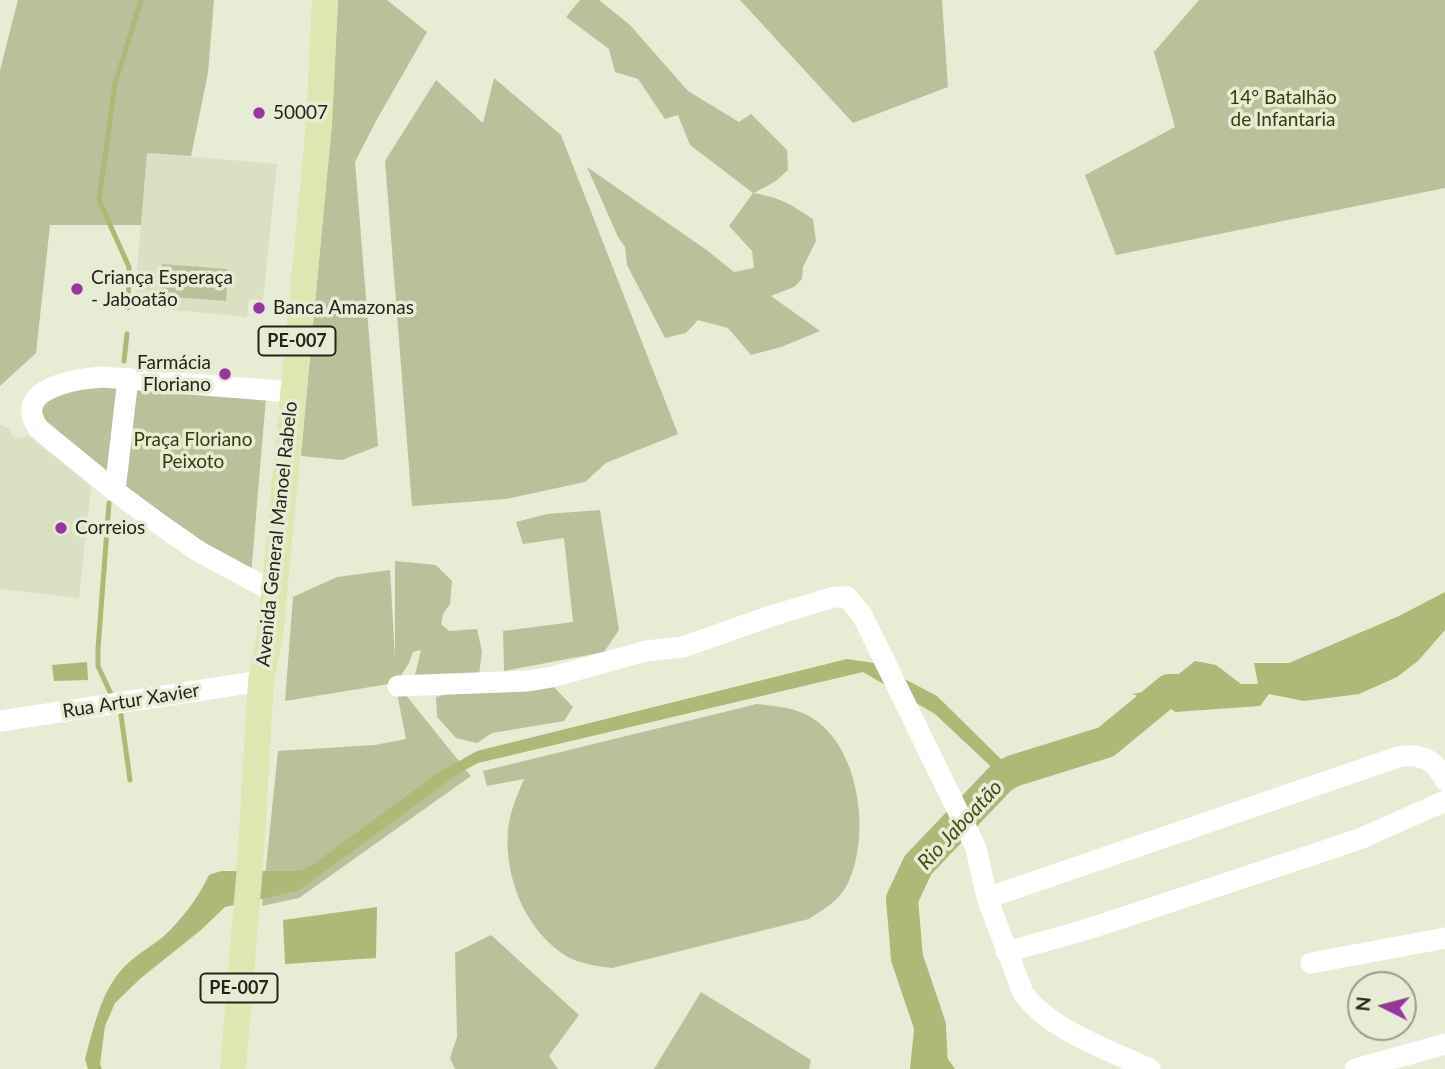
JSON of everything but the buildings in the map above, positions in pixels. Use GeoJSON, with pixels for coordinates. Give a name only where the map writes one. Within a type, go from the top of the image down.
{"type":"FeatureCollection","features":[{"type":"Feature","properties":{"kind":"main road","name":"Avenida General Manoel Rabelo"},"geometry":{"type":"LineString","coordinates":[[233,1069],[250,866],[261,681],[270,636],[319,125],[326,0]]}},
{"type":"Feature","properties":{"kind":"street"},"geometry":{"type":"LineString","coordinates":[[274,592],[198,551],[115,491],[39,429],[32,417],[32,404],[39,394],[65,383],[102,377],[292,391]]}},
{"type":"Feature","properties":{"kind":"street"},"geometry":{"type":"LineString","coordinates":[[115,491],[128,378]]}},
{"type":"Feature","properties":{"kind":"street"},"geometry":{"type":"LineString","coordinates":[[398,686],[528,681],[552,677],[646,651],[683,647],[834,597],[847,597],[862,615],[876,642],[976,848],[987,898],[1023,993],[1032,1007],[1050,1021],[1150,1069]]}},
{"type":"Feature","properties":{"kind":"street","name":"Rua Artur Xavier"},"geometry":{"type":"LineString","coordinates":[[0,721],[261,681]]}},
{"type":"Feature","properties":{"kind":"street"},"geometry":{"type":"LineString","coordinates":[[987,898],[1398,757],[1410,755],[1430,760],[1445,780]]}},
{"type":"Feature","properties":{"kind":"street"},"geometry":{"type":"LineString","coordinates":[[1006,952],[1085,930],[1324,851],[1362,838],[1445,802]]}},
{"type":"Feature","properties":{"kind":"street"},"geometry":{"type":"LineString","coordinates":[[1311,963],[1445,938]]}},
{"type":"Feature","properties":{"kind":"street"},"geometry":{"type":"LineString","coordinates":[[1355,1069],[1445,1044]]}},
{"type":"Feature","properties":{"kind":"shaded area"},"geometry":{"type":"Polygon","coordinates":[[[147,153],[277,164],[263,300],[249,299],[247,317],[134,306],[147,153]]]}},
{"type":"Feature","properties":{"kind":"shaded area"},"geometry":{"type":"Polygon","coordinates":[[[0,425],[8,428],[15,439],[29,436],[91,486],[79,598],[0,589],[0,425]]]}},
{"type":"Feature","properties":{"kind":"shaded area"},"geometry":{"type":"Polygon","coordinates":[[[1445,592],[1445,630],[1418,661],[1397,677],[1359,694],[1304,701],[1269,694],[1260,706],[1175,712],[1166,705],[1132,694],[1160,689],[1195,661],[1216,665],[1241,684],[1258,684],[1254,663],[1289,663],[1399,616],[1445,592]]]}},
{"type":"Feature","properties":{"kind":"shaded area"},"geometry":{"type":"Polygon","coordinates":[[[847,659],[874,663],[937,696],[1013,771],[1002,777],[935,714],[863,672],[478,763],[461,772],[298,891],[225,907],[115,1003],[105,1026],[100,1064],[102,1069],[88,1069],[85,1059],[99,1010],[110,986],[125,966],[178,922],[209,875],[221,871],[300,871],[314,864],[436,774],[477,751],[847,659]]]}},
{"type":"Feature","properties":{"kind":"shaded area"},"geometry":{"type":"Polygon","coordinates":[[[87,662],[88,680],[54,681],[52,665],[87,662]]]}},
{"type":"Feature","properties":{"kind":"shaded area"},"geometry":{"type":"Polygon","coordinates":[[[377,907],[376,958],[285,964],[283,920],[377,907]]]}},
{"type":"Feature","properties":{"kind":"shaded area"},"geometry":{"type":"Polygon","coordinates":[[[904,947],[941,1017],[945,1055],[955,1069],[910,1069],[914,1030],[904,947]]]}},
{"type":"Feature","properties":{"kind":"green space"},"geometry":{"type":"Polygon","coordinates":[[[18,0],[214,0],[208,73],[191,156],[147,153],[141,225],[50,225],[36,353],[0,386],[0,70],[18,0]]]}},
{"type":"Feature","properties":{"kind":"green space"},"geometry":{"type":"Polygon","coordinates":[[[338,0],[387,0],[427,32],[355,162],[378,446],[342,460],[301,456],[332,117],[338,0]]]}},
{"type":"Feature","properties":{"kind":"green space"},"geometry":{"type":"Polygon","coordinates":[[[580,0],[599,0],[630,25],[688,91],[739,122],[751,114],[787,150],[788,170],[776,181],[754,193],[785,202],[813,219],[816,241],[803,267],[802,279],[794,287],[771,296],[820,331],[781,347],[751,355],[728,328],[698,320],[686,333],[665,338],[627,265],[625,247],[587,167],[734,272],[754,268],[752,251],[729,226],[753,193],[690,145],[678,115],[665,119],[638,79],[615,72],[609,49],[566,17],[580,0]]]}},
{"type":"Feature","properties":{"kind":"green space"},"geometry":{"type":"Polygon","coordinates":[[[740,0],[942,0],[948,87],[853,123],[740,0]]]}},
{"type":"Feature","properties":{"kind":"green space","name":"14° Batalhão de Infantaria"},"geometry":{"type":"Polygon","coordinates":[[[1199,0],[1445,0],[1445,188],[1116,255],[1085,175],[1175,127],[1154,52],[1199,0]]]}},
{"type":"Feature","properties":{"kind":"green space"},"geometry":{"type":"Polygon","coordinates":[[[494,78],[561,135],[678,434],[606,463],[585,482],[506,499],[412,506],[385,161],[436,80],[483,123],[494,78]]]}},
{"type":"Feature","properties":{"kind":"green space"},"geometry":{"type":"Polygon","coordinates":[[[162,264],[228,269],[226,301],[160,296],[162,264]]]}},
{"type":"Feature","properties":{"kind":"green space","name":"Praça Floriano Peixoto"},"geometry":{"type":"Polygon","coordinates":[[[127,376],[267,386],[251,575],[38,426],[34,401],[127,376]]]}},
{"type":"Feature","properties":{"kind":"green space"},"geometry":{"type":"Polygon","coordinates":[[[600,510],[619,630],[604,652],[504,671],[503,631],[573,622],[564,538],[523,544],[516,522],[547,514],[600,510]]]}},
{"type":"Feature","properties":{"kind":"green space"},"geometry":{"type":"Polygon","coordinates":[[[395,561],[436,565],[452,581],[450,604],[443,614],[441,624],[449,631],[477,629],[482,652],[479,675],[550,683],[573,707],[564,721],[492,733],[477,743],[456,738],[437,717],[436,697],[447,694],[415,675],[421,650],[413,652],[396,683],[471,776],[299,898],[262,906],[278,751],[375,745],[406,739],[395,683],[285,701],[293,597],[337,577],[390,570],[395,659],[395,561]]]}},
{"type":"Feature","properties":{"kind":"green space"},"geometry":{"type":"Polygon","coordinates":[[[757,704],[788,708],[805,714],[823,726],[838,744],[849,766],[856,790],[859,839],[855,863],[841,894],[809,919],[612,968],[577,961],[552,945],[539,932],[520,901],[510,866],[509,823],[524,779],[487,786],[483,771],[757,704]]]}},
{"type":"Feature","properties":{"kind":"green space"},"geometry":{"type":"Polygon","coordinates":[[[491,935],[579,1015],[549,1056],[558,1069],[455,1069],[450,1058],[457,1037],[455,953],[491,935]]]}},
{"type":"Feature","properties":{"kind":"green space"},"geometry":{"type":"Polygon","coordinates":[[[701,992],[811,1060],[809,1069],[654,1069],[701,992]]]}},
{"type":"Feature","properties":{"kind":"waterway"},"geometry":{"type":"LineString","coordinates":[[128,308],[129,267],[99,200],[115,84],[141,0]]}},
{"type":"Feature","properties":{"kind":"waterway"},"geometry":{"type":"LineString","coordinates":[[124,361],[127,334]]}},
{"type":"Feature","properties":{"kind":"waterway"},"geometry":{"type":"LineString","coordinates":[[109,503],[98,666],[111,694]]}},
{"type":"Feature","properties":{"kind":"waterway","name":"Rio Jaboatão"},"geometry":{"type":"LineString","coordinates":[[932,1069],[930,1026],[907,958],[902,899],[918,865],[1002,777],[1013,771],[1106,742],[1169,690],[1192,690]]}},
{"type":"Feature","properties":{"kind":"waterway"},"geometry":{"type":"LineString","coordinates":[[121,715],[130,780]]}},
{"type":"Feature","properties":{"kind":"place","name":"50007"},"geometry":{"type":"Point","coordinates":[259,113]}},
{"type":"Feature","properties":{"kind":"place","name":"Criança Esperaça - Jaboatão"},"geometry":{"type":"Point","coordinates":[77,289]}},
{"type":"Feature","properties":{"kind":"place","name":"Banca Amazonas"},"geometry":{"type":"Point","coordinates":[259,308]}},
{"type":"Feature","properties":{"kind":"place","name":"Farmácia Floriano"},"geometry":{"type":"Point","coordinates":[225,374]}},
{"type":"Feature","properties":{"kind":"place","name":"Correios"},"geometry":{"type":"Point","coordinates":[61,528]}}]}
